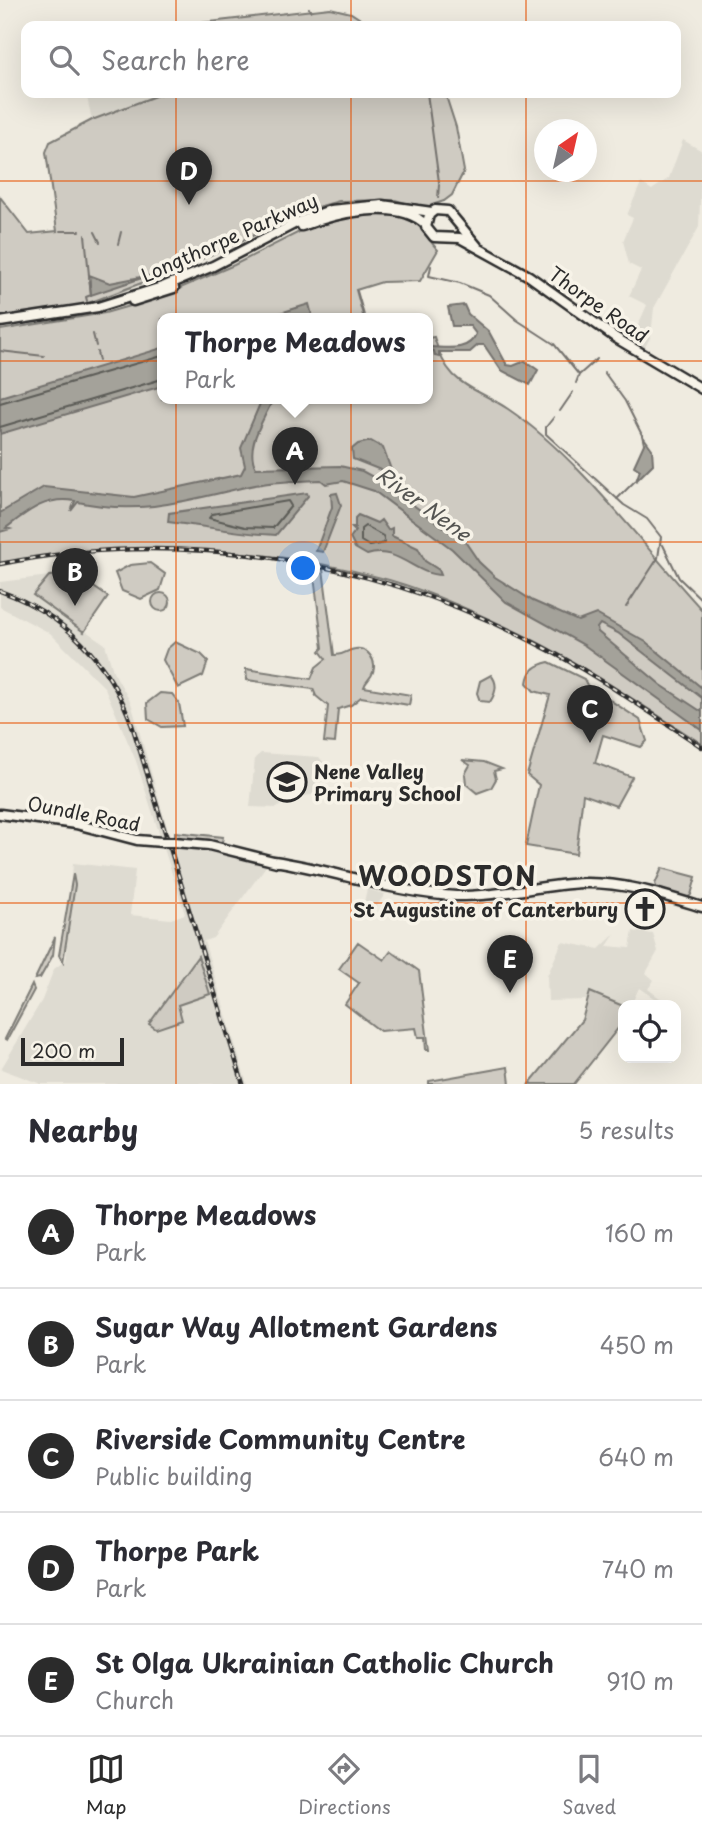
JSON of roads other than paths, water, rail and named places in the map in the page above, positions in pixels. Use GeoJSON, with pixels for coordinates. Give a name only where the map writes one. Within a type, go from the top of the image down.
{"type":"FeatureCollection","features":[{"type":"Feature","properties":{"kind":"main road","name":"Longthorpe Parkway"},"geometry":{"type":"LineString","coordinates":[[0,324],[98,307],[164,286],[213,266],[298,222],[330,210],[382,205],[432,212]]}},
{"type":"Feature","properties":{"kind":"main road"},"geometry":{"type":"LineString","coordinates":[[444,209],[455,220],[454,230],[448,237],[435,237],[426,225],[432,212],[444,209]]}},
{"type":"Feature","properties":{"kind":"main road","name":"Longthorpe Parkway"},"geometry":{"type":"LineString","coordinates":[[0,324],[93,312],[157,295],[214,271],[302,226],[334,214],[382,211],[405,214],[426,225]]}},
{"type":"Feature","properties":{"kind":"main road","name":"Thorpe Road"},"geometry":{"type":"LineString","coordinates":[[455,220],[477,246]]}},
{"type":"Feature","properties":{"kind":"main road","name":"Thorpe Road"},"geometry":{"type":"LineString","coordinates":[[448,237],[460,238],[477,246],[536,280],[616,338],[702,389]]}},
{"type":"Feature","properties":{"kind":"main road","name":"Oundle Road"},"geometry":{"type":"LineString","coordinates":[[0,814],[76,824],[137,840],[209,845],[274,861]]}},
{"type":"Feature","properties":{"kind":"main road"},"geometry":{"type":"LineString","coordinates":[[274,861],[313,863],[322,858],[335,872]]}},
{"type":"Feature","properties":{"kind":"main road"},"geometry":{"type":"LineString","coordinates":[[274,861],[335,872],[362,882]]}},
{"type":"Feature","properties":{"kind":"main road"},"geometry":{"type":"LineString","coordinates":[[274,861],[348,881],[399,890],[457,896],[601,883],[646,890],[702,907]]}},
{"type":"Feature","properties":{"kind":"water"},"geometry":{"type":"Polygon","coordinates":[[[89,275],[110,283],[151,275],[91,295],[89,275]]]}},
{"type":"Feature","properties":{"kind":"water"},"geometry":{"type":"Polygon","coordinates":[[[309,304],[311,313],[280,313],[309,304]]]}},
{"type":"Feature","properties":{"kind":"water"},"geometry":{"type":"Polygon","coordinates":[[[464,305],[468,314],[489,332],[507,365],[513,366],[525,361],[538,370],[530,385],[501,370],[484,345],[478,345],[470,352],[439,352],[439,357],[435,356],[433,347],[462,346],[468,344],[476,334],[470,326],[452,326],[448,307],[464,305]]]}},
{"type":"Feature","properties":{"kind":"water"},"geometry":{"type":"Polygon","coordinates":[[[157,350],[157,387],[0,434],[0,397],[157,350]]]}},
{"type":"Feature","properties":{"kind":"water"},"geometry":{"type":"Polygon","coordinates":[[[260,404],[271,404],[254,442],[252,451],[256,468],[340,466],[362,471],[377,479],[466,543],[479,562],[495,577],[533,601],[578,621],[596,614],[646,642],[702,688],[702,698],[618,633],[600,624],[597,628],[598,632],[661,685],[702,712],[702,730],[584,645],[506,602],[452,549],[374,491],[343,481],[326,484],[321,480],[267,483],[144,507],[101,506],[78,502],[71,511],[75,501],[55,501],[38,506],[6,528],[10,529],[0,532],[0,513],[44,487],[134,497],[241,474],[245,466],[241,448],[260,404]]]}},
{"type":"Feature","properties":{"kind":"water"},"geometry":{"type":"Polygon","coordinates":[[[642,435],[652,449],[653,464],[636,481],[640,470],[634,466],[644,444],[642,435]]]}},
{"type":"Feature","properties":{"kind":"water"},"geometry":{"type":"Polygon","coordinates":[[[371,441],[383,448],[393,475],[353,459],[352,449],[358,444],[371,441]]]}},
{"type":"Feature","properties":{"kind":"water"},"geometry":{"type":"Polygon","coordinates":[[[307,493],[308,496],[276,535],[168,522],[169,513],[307,493]]]}},
{"type":"Feature","properties":{"kind":"water"},"geometry":{"type":"Polygon","coordinates":[[[337,493],[341,505],[323,552],[316,551],[332,507],[331,494],[337,493]]]}},
{"type":"Feature","properties":{"kind":"water"},"geometry":{"type":"Polygon","coordinates":[[[358,515],[377,523],[381,520],[388,530],[392,528],[392,536],[418,548],[425,561],[439,570],[441,575],[432,574],[388,554],[367,555],[355,548],[350,538],[355,531],[351,527],[355,527],[355,518],[358,515]]]}},
{"type":"Feature","properties":{"kind":"waterway"},"geometry":{"type":"LineString","coordinates":[[428,98],[439,182]]}},
{"type":"Feature","properties":{"kind":"waterway"},"geometry":{"type":"LineString","coordinates":[[438,198],[439,185]]}},
{"type":"Feature","properties":{"kind":"waterway"},"geometry":{"type":"LineString","coordinates":[[60,231],[80,231]]}},
{"type":"Feature","properties":{"kind":"waterway"},"geometry":{"type":"LineString","coordinates":[[95,232],[100,242]]}},
{"type":"Feature","properties":{"kind":"waterway"},"geometry":{"type":"LineString","coordinates":[[118,244],[121,232]]}},
{"type":"Feature","properties":{"kind":"waterway"},"geometry":{"type":"LineString","coordinates":[[85,235],[91,295],[86,297],[87,301]]}},
{"type":"Feature","properties":{"kind":"waterway"},"geometry":{"type":"LineString","coordinates":[[431,266],[429,276],[460,283],[489,295],[517,320],[554,344],[579,375],[576,383]]}},
{"type":"Feature","properties":{"kind":"waterway"},"geometry":{"type":"LineString","coordinates":[[357,291],[363,313]]}},
{"type":"Feature","properties":{"kind":"waterway"},"geometry":{"type":"LineString","coordinates":[[93,334],[96,346]]}},
{"type":"Feature","properties":{"kind":"waterway"},"geometry":{"type":"LineString","coordinates":[[0,351],[44,356]]}},
{"type":"Feature","properties":{"kind":"waterway"},"geometry":{"type":"LineString","coordinates":[[97,352],[99,361]]}},
{"type":"Feature","properties":{"kind":"waterway"},"geometry":{"type":"LineString","coordinates":[[579,375],[597,359]]}},
{"type":"Feature","properties":{"kind":"waterway"},"geometry":{"type":"LineString","coordinates":[[604,372],[625,401],[642,435]]}},
{"type":"Feature","properties":{"kind":"waterway"},"geometry":{"type":"LineString","coordinates":[[560,411],[573,392]]}},
{"type":"Feature","properties":{"kind":"waterway"},"geometry":{"type":"LineString","coordinates":[[554,417],[546,427],[546,434],[624,505],[647,519],[661,537],[658,558],[626,607]]}},
{"type":"Feature","properties":{"kind":"waterway"},"geometry":{"type":"LineString","coordinates":[[617,499],[635,481]]}},
{"type":"Feature","properties":{"kind":"waterway"},"geometry":{"type":"LineString","coordinates":[[663,545],[679,578],[702,600]]}},
{"type":"Feature","properties":{"kind":"railway"},"geometry":{"type":"LineString","coordinates":[[0,564],[67,554],[135,549],[204,551],[272,558],[339,571],[405,589],[469,612],[531,641],[597,678],[702,747]]}},
{"type":"Feature","properties":{"kind":"railway"},"geometry":{"type":"LineString","coordinates":[[0,591],[23,601],[64,627],[97,661],[122,702],[132,725],[243,1084]]}},
{"type":"Feature","properties":{"kind":"place","name":"Thorpe Park"},"geometry":{"type":"Point","coordinates":[189,205]}},
{"type":"Feature","properties":{"kind":"place","name":"Thorpe Meadows"},"geometry":{"type":"Point","coordinates":[295,485]}},
{"type":"Feature","properties":{"kind":"place","name":"Sugar Way Allotment Gardens"},"geometry":{"type":"Point","coordinates":[75,606]}},
{"type":"Feature","properties":{"kind":"place","name":"Riverside Community Centre"},"geometry":{"type":"Point","coordinates":[590,743]}},
{"type":"Feature","properties":{"kind":"place","name":"Nene Valley Primary School"},"geometry":{"type":"Point","coordinates":[287,782]}},
{"type":"Feature","properties":{"kind":"place","name":"St Augustine of Canterbury"},"geometry":{"type":"Point","coordinates":[645,909]}},
{"type":"Feature","properties":{"kind":"place","name":"St Olga Ukrainian Catholic Church"},"geometry":{"type":"Point","coordinates":[510,993]}},
{"type":"Feature","properties":{"kind":"district","name":"WOODSTON"},"geometry":{"type":"Point","coordinates":[448,875]}},
{"type":"Feature","properties":{"kind":"water label","name":"River Nene"},"geometry":{"type":"Point","coordinates":[424,503]}}]}
